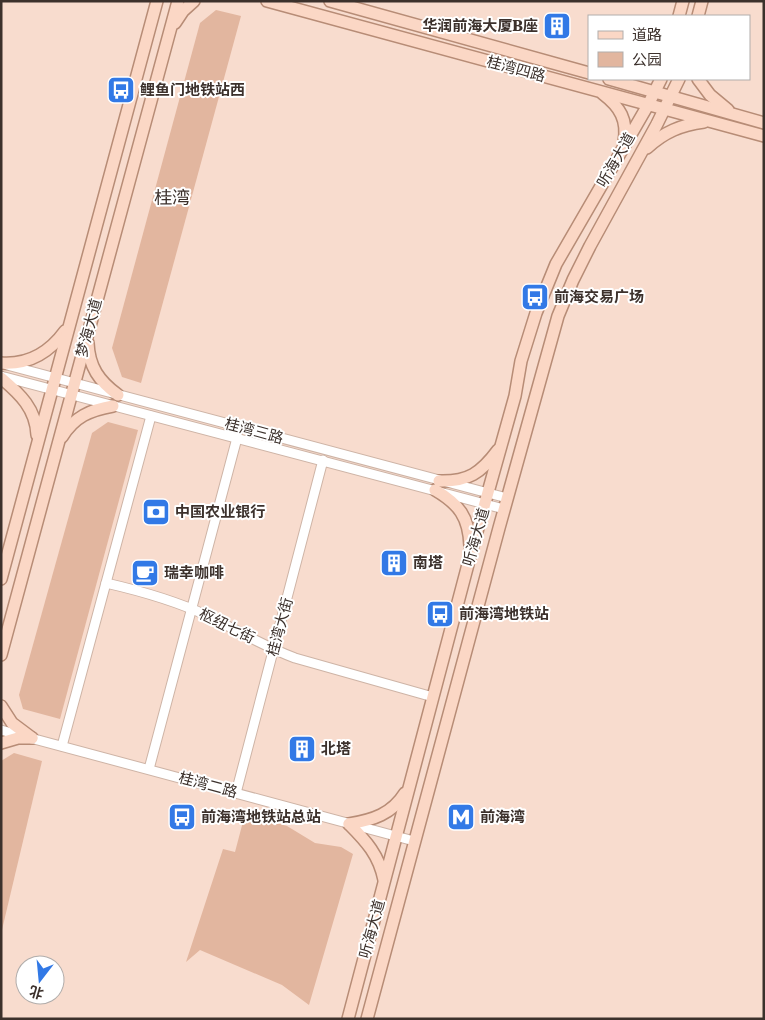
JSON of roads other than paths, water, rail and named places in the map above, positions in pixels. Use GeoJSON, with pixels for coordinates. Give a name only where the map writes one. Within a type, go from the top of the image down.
{"type":"FeatureCollection","features":[{"type":"Feature","properties":{"kind":"main road"},"geometry":{"type":"LineString","coordinates":[[148,1],[149,32]]}},
{"type":"Feature","properties":{"kind":"main road","name":"梦海大道"},"geometry":{"type":"LineString","coordinates":[[1,580],[4,558],[38,442],[157,1]]}},
{"type":"Feature","properties":{"kind":"main road","name":"梦海大道"},"geometry":{"type":"LineString","coordinates":[[1,655],[178,1]]}},
{"type":"Feature","properties":{"kind":"main road"},"geometry":{"type":"LineString","coordinates":[[170,30],[183,11],[194,1]]}},
{"type":"Feature","properties":{"kind":"main road","name":"桂湾四路"},"geometry":{"type":"LineString","coordinates":[[268,1],[764,136]]}},
{"type":"Feature","properties":{"kind":"main road","name":"桂湾四路"},"geometry":{"type":"LineString","coordinates":[[330,1],[588,73]]}},
{"type":"Feature","properties":{"kind":"main road"},"geometry":{"type":"LineString","coordinates":[[679,15],[683,1]]}},
{"type":"Feature","properties":{"kind":"main road"},"geometry":{"type":"LineString","coordinates":[[698,15],[702,1]]}},
{"type":"Feature","properties":{"kind":"main road"},"geometry":{"type":"LineString","coordinates":[[613,80],[764,122]]}},
{"type":"Feature","properties":{"kind":"main road","name":"听海大道"},"geometry":{"type":"LineString","coordinates":[[348,1019],[471,553],[515,396],[521,362],[536,313],[546,287],[575,230],[661,80]]}},
{"type":"Feature","properties":{"kind":"main road","name":"听海大道"},"geometry":{"type":"LineString","coordinates":[[368,1019],[505,504],[558,316],[590,246],[679,80]]}},
{"type":"Feature","properties":{"kind":"main road"},"geometry":{"type":"LineString","coordinates":[[699,80],[710,95],[736,115]]}},
{"type":"Feature","properties":{"kind":"main road"},"geometry":{"type":"LineString","coordinates":[[599,92],[617,107],[624,118],[626,127],[623,148]]}},
{"type":"Feature","properties":{"kind":"main road"},"geometry":{"type":"LineString","coordinates":[[640,154],[656,139],[672,130],[690,124],[708,122]]}},
{"type":"Feature","properties":{"kind":"main road"},"geometry":{"type":"LineString","coordinates":[[1,363],[18,362],[42,355],[56,342],[70,323]]}},
{"type":"Feature","properties":{"kind":"main road"},"geometry":{"type":"LineString","coordinates":[[89,329],[88,349],[94,370],[106,386],[118,395]]}},
{"type":"Feature","properties":{"kind":"main road"},"geometry":{"type":"LineString","coordinates":[[1,377],[28,404],[37,427],[38,442]]}},
{"type":"Feature","properties":{"kind":"main road"},"geometry":{"type":"LineString","coordinates":[[56,447],[68,427],[80,416],[94,410],[112,406]]}},
{"type":"Feature","properties":{"kind":"main road"},"geometry":{"type":"LineString","coordinates":[[471,553],[470,532],[458,507],[437,485],[471,476],[492,458],[502,444]]}},
{"type":"Feature","properties":{"kind":"main road"},"geometry":{"type":"LineString","coordinates":[[1,706],[12,723],[32,738]]}},
{"type":"Feature","properties":{"kind":"main road"},"geometry":{"type":"LineString","coordinates":[[1,743],[18,738],[32,738]]}},
{"type":"Feature","properties":{"kind":"main road"},"geometry":{"type":"LineString","coordinates":[[349,824],[367,821],[391,810],[404,795],[410,784]]}},
{"type":"Feature","properties":{"kind":"main road"},"geometry":{"type":"LineString","coordinates":[[349,824],[373,850],[382,868],[384,882]]}},
{"type":"Feature","properties":{"kind":"street","name":"桂湾三路"},"geometry":{"type":"LineString","coordinates":[[1,363],[505,504]]}},
{"type":"Feature","properties":{"kind":"street","name":"桂湾三路"},"geometry":{"type":"LineString","coordinates":[[1,377],[324,460],[437,485]]}},
{"type":"Feature","properties":{"kind":"street"},"geometry":{"type":"LineString","coordinates":[[62,746],[152,416]]}},
{"type":"Feature","properties":{"kind":"street"},"geometry":{"type":"LineString","coordinates":[[149,769],[237,438]]}},
{"type":"Feature","properties":{"kind":"street","name":"桂湾大街"},"geometry":{"type":"LineString","coordinates":[[236,793],[324,460]]}},
{"type":"Feature","properties":{"kind":"street","name":"枢纽七街"},"geometry":{"type":"LineString","coordinates":[[106,583],[192,609],[274,649],[312,664],[433,697]]}},
{"type":"Feature","properties":{"kind":"street","name":"桂湾二路"},"geometry":{"type":"LineString","coordinates":[[1,730],[414,841]]}},
{"type":"Feature","properties":{"kind":"place","name":"华润前海大厦B座"},"geometry":{"type":"Point","coordinates":[557,26]}},
{"type":"Feature","properties":{"kind":"place","name":"鲤鱼门地铁站西"},"geometry":{"type":"Point","coordinates":[121,90]}},
{"type":"Feature","properties":{"kind":"place","name":"前海交易广场"},"geometry":{"type":"Point","coordinates":[535,297]}},
{"type":"Feature","properties":{"kind":"place","name":"中国农业银行"},"geometry":{"type":"Point","coordinates":[156,512]}},
{"type":"Feature","properties":{"kind":"place","name":"南塔"},"geometry":{"type":"Point","coordinates":[394,563]}},
{"type":"Feature","properties":{"kind":"place","name":"瑞幸咖啡"},"geometry":{"type":"Point","coordinates":[145,573]}},
{"type":"Feature","properties":{"kind":"place","name":"前海湾地铁站"},"geometry":{"type":"Point","coordinates":[440,614]}},
{"type":"Feature","properties":{"kind":"place","name":"北塔"},"geometry":{"type":"Point","coordinates":[302,749]}},
{"type":"Feature","properties":{"kind":"place","name":"前海湾地铁站总站"},"geometry":{"type":"Point","coordinates":[182,817]}},
{"type":"Feature","properties":{"kind":"place","name":"前海湾"},"geometry":{"type":"Point","coordinates":[461,817]}},
{"type":"Feature","properties":{"kind":"district","name":"桂湾"},"geometry":{"type":"Point","coordinates":[172,197]}}]}
